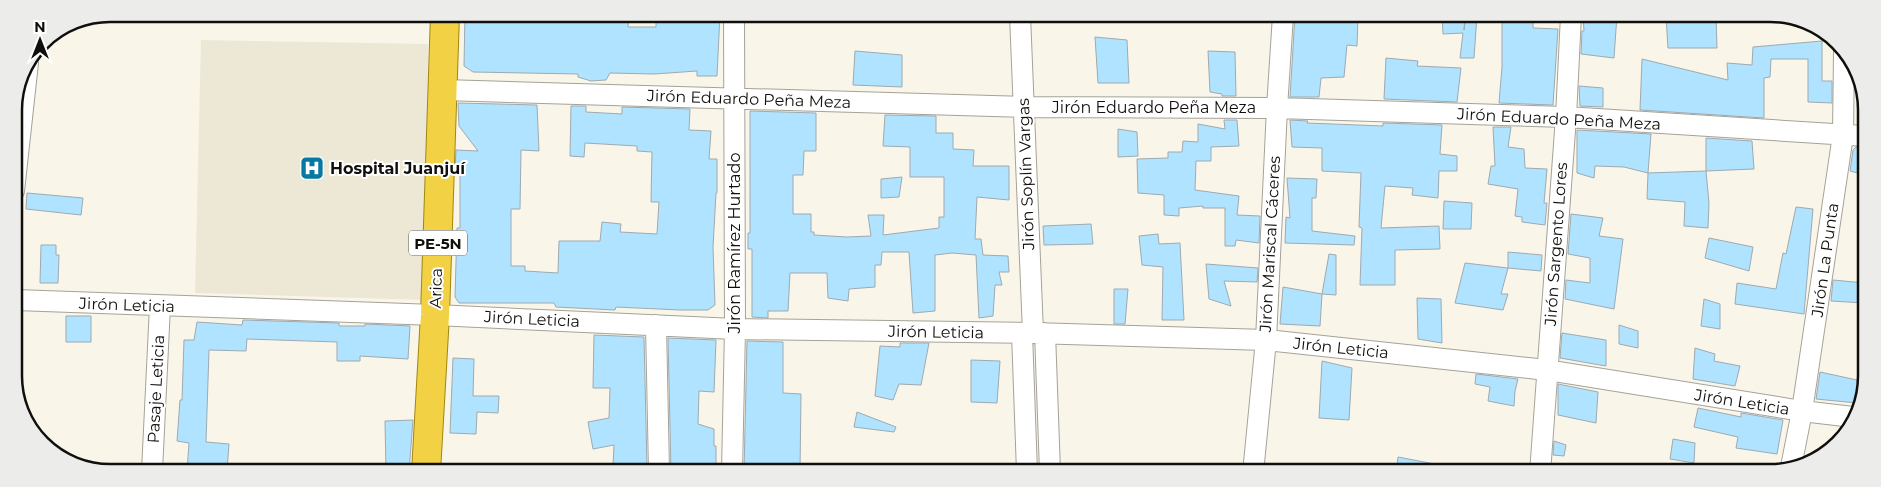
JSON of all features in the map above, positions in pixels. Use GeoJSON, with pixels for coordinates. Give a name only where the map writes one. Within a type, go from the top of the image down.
{"type":"FeatureCollection","features":[{"type":"Feature","properties":{"kind":"highway","name":"Arica"},"geometry":{"type":"LineString","coordinates":[[426,464],[435,315],[445,23]]}},
{"type":"Feature","properties":{"kind":"street","name":"Jirón Soplín Vargas"},"geometry":{"type":"LineString","coordinates":[[1020,22],[1033,333],[1049,464]]}},
{"type":"Feature","properties":{"kind":"street","name":"Jirón Mariscal Cáceres"},"geometry":{"type":"LineString","coordinates":[[1254,464],[1266,340],[1276,108],[1282,22]]}},
{"type":"Feature","properties":{"kind":"street","name":"Jirón Sargento Lores"},"geometry":{"type":"LineString","coordinates":[[1541,464],[1566,117],[1571,22]]}},
{"type":"Feature","properties":{"kind":"street","name":"Jirón Ramírez Hurtado"},"geometry":{"type":"LineString","coordinates":[[732,464],[735,329],[734,23]]}},
{"type":"Feature","properties":{"kind":"street","name":"Jirón La Punta"},"geometry":{"type":"LineString","coordinates":[[1792,462],[1802,412],[1843,135],[1844,63]]}},
{"type":"Feature","properties":{"kind":"street","name":"Jirón Eduardo Peña Meza"},"geometry":{"type":"LineString","coordinates":[[443,90],[1023,107],[1276,108],[1566,117],[1858,136]]}},
{"type":"Feature","properties":{"kind":"street"},"geometry":{"type":"LineString","coordinates":[[23,109],[25,91]]}},
{"type":"Feature","properties":{"kind":"street","name":"Jirón Leticia"},"geometry":{"type":"LineString","coordinates":[[22,300],[435,315],[735,329],[1033,333],[1266,340],[1547,370],[1802,412],[1848,417]]}},
{"type":"Feature","properties":{"kind":"street","name":"Pasaje Leticia"},"geometry":{"type":"LineString","coordinates":[[152,464],[160,306]]}},
{"type":"Feature","properties":{"kind":"street"},"geometry":{"type":"LineString","coordinates":[[656,325],[659,464]]}},
{"type":"Feature","properties":{"kind":"street","name":"Jirón Soplín Vargas"},"geometry":{"type":"LineString","coordinates":[[1027,464],[1033,333]]}},
{"type":"Feature","properties":{"kind":"shaded area","name":"Hospital Juanjuí"},"geometry":{"type":"Polygon","coordinates":[[[201,40],[428,44],[425,300],[195,293],[201,40]]]}},
{"type":"Feature","properties":{"kind":"building"},"geometry":{"type":"Polygon","coordinates":[[[1295,22],[1358,22],[1357,46],[1347,45],[1344,77],[1321,78],[1319,97],[1290,97],[1295,22]]]}},
{"type":"Feature","properties":{"kind":"building"},"geometry":{"type":"Polygon","coordinates":[[[1442,22],[1465,22],[1464,30],[1465,22],[1476,22],[1474,58],[1460,58],[1463,33],[1443,34],[1442,22]]]}},
{"type":"Feature","properties":{"kind":"building"},"geometry":{"type":"Polygon","coordinates":[[[1502,22],[1533,22],[1533,28],[1558,29],[1553,105],[1499,103],[1502,67],[1502,22]]]}},
{"type":"Feature","properties":{"kind":"building"},"geometry":{"type":"Polygon","coordinates":[[[1583,22],[1617,22],[1614,58],[1581,54],[1582,31],[1584,31],[1583,22]]]}},
{"type":"Feature","properties":{"kind":"building"},"geometry":{"type":"Polygon","coordinates":[[[1666,22],[1716,22],[1717,48],[1668,48],[1666,22]]]}},
{"type":"Feature","properties":{"kind":"building"},"geometry":{"type":"Polygon","coordinates":[[[465,23],[628,23],[628,27],[656,27],[656,23],[720,23],[717,76],[697,76],[697,71],[654,74],[610,73],[606,80],[591,81],[578,77],[578,74],[473,72],[464,66],[465,23]]]}},
{"type":"Feature","properties":{"kind":"building"},"geometry":{"type":"Polygon","coordinates":[[[1095,37],[1127,40],[1129,83],[1098,83],[1095,37]]]}},
{"type":"Feature","properties":{"kind":"building"},"geometry":{"type":"Polygon","coordinates":[[[1822,41],[1822,81],[1832,81],[1832,103],[1808,102],[1808,59],[1771,59],[1770,77],[1764,78],[1764,118],[1640,110],[1642,59],[1728,80],[1727,63],[1752,65],[1753,47],[1822,41]]]}},
{"type":"Feature","properties":{"kind":"building"},"geometry":{"type":"Polygon","coordinates":[[[855,51],[902,55],[902,87],[853,85],[855,51]]]}},
{"type":"Feature","properties":{"kind":"building"},"geometry":{"type":"Polygon","coordinates":[[[1208,51],[1235,52],[1236,96],[1222,96],[1222,94],[1210,92],[1208,51]]]}},
{"type":"Feature","properties":{"kind":"building"},"geometry":{"type":"Polygon","coordinates":[[[1386,58],[1418,61],[1417,66],[1461,68],[1457,102],[1384,99],[1386,58]]]}},
{"type":"Feature","properties":{"kind":"building"},"geometry":{"type":"Polygon","coordinates":[[[1579,86],[1603,88],[1603,107],[1580,106],[1579,86]]]}},
{"type":"Feature","properties":{"kind":"building"},"geometry":{"type":"Polygon","coordinates":[[[458,103],[537,105],[539,151],[521,150],[520,209],[511,209],[511,266],[525,266],[525,271],[558,273],[559,241],[600,241],[602,222],[621,224],[620,232],[657,234],[659,202],[651,202],[652,152],[637,151],[637,146],[585,143],[584,157],[570,156],[571,106],[586,106],[586,112],[622,114],[622,107],[690,109],[689,130],[711,131],[709,159],[717,159],[717,193],[713,247],[715,305],[708,310],[616,307],[615,310],[556,307],[554,303],[459,303],[455,297],[457,228],[460,228],[460,172],[455,172],[456,150],[478,151],[459,126],[458,103]]]}},
{"type":"Feature","properties":{"kind":"building"},"geometry":{"type":"Polygon","coordinates":[[[750,111],[816,113],[816,151],[804,151],[803,175],[793,175],[793,214],[811,214],[811,232],[814,232],[814,235],[871,236],[868,215],[884,215],[883,235],[939,228],[939,217],[944,217],[944,177],[910,177],[910,147],[883,146],[885,115],[936,116],[936,133],[953,133],[953,149],[974,150],[973,166],[1009,166],[1009,200],[977,197],[975,239],[981,239],[983,255],[1008,256],[1009,272],[999,272],[1002,285],[995,285],[993,316],[979,318],[976,255],[952,253],[935,255],[935,311],[913,313],[909,252],[882,252],[881,265],[875,265],[875,287],[849,289],[848,301],[828,298],[827,273],[790,273],[788,311],[768,311],[768,318],[752,317],[752,249],[748,249],[748,233],[750,233],[750,111]]]}},
{"type":"Feature","properties":{"kind":"building"},"geometry":{"type":"Polygon","coordinates":[[[1224,120],[1237,120],[1239,146],[1211,147],[1211,161],[1196,161],[1195,190],[1239,196],[1237,215],[1260,216],[1259,243],[1236,240],[1235,246],[1225,246],[1225,208],[1203,208],[1203,206],[1179,208],[1179,216],[1164,215],[1164,195],[1138,193],[1137,159],[1168,158],[1168,152],[1182,152],[1183,141],[1198,142],[1198,124],[1225,129],[1224,120]]]}},
{"type":"Feature","properties":{"kind":"building"},"geometry":{"type":"Polygon","coordinates":[[[1290,120],[1308,121],[1307,123],[1383,126],[1383,123],[1442,125],[1440,154],[1457,156],[1457,171],[1439,171],[1438,198],[1412,195],[1413,188],[1385,186],[1381,228],[1439,226],[1440,249],[1395,250],[1395,285],[1360,285],[1362,228],[1359,227],[1361,173],[1322,171],[1322,148],[1292,147],[1290,120]]]}},
{"type":"Feature","properties":{"kind":"building"},"geometry":{"type":"Polygon","coordinates":[[[1493,127],[1511,127],[1508,147],[1524,149],[1525,168],[1547,169],[1544,203],[1547,203],[1545,225],[1522,222],[1522,217],[1515,216],[1518,189],[1488,184],[1491,166],[1495,166],[1493,127]]]}},
{"type":"Feature","properties":{"kind":"building"},"geometry":{"type":"Polygon","coordinates":[[[1118,129],[1137,132],[1138,156],[1118,157],[1118,129]]]}},
{"type":"Feature","properties":{"kind":"building"},"geometry":{"type":"Polygon","coordinates":[[[1577,130],[1651,134],[1648,173],[1624,167],[1595,166],[1594,178],[1577,173],[1577,130]]]}},
{"type":"Feature","properties":{"kind":"building"},"geometry":{"type":"Polygon","coordinates":[[[1706,138],[1752,141],[1754,169],[1706,171],[1706,138]]]}},
{"type":"Feature","properties":{"kind":"building"},"geometry":{"type":"Polygon","coordinates":[[[1858,147],[1858,173],[1850,171],[1853,150],[1858,147]]]}},
{"type":"Feature","properties":{"kind":"building"},"geometry":{"type":"Polygon","coordinates":[[[1706,171],[1709,203],[1708,228],[1684,226],[1685,202],[1647,199],[1648,173],[1706,171]]]}},
{"type":"Feature","properties":{"kind":"building"},"geometry":{"type":"Polygon","coordinates":[[[902,177],[899,197],[881,198],[881,179],[902,177]]]}},
{"type":"Feature","properties":{"kind":"building"},"geometry":{"type":"Polygon","coordinates":[[[1287,178],[1317,179],[1316,198],[1312,198],[1312,231],[1355,236],[1354,245],[1285,243],[1286,217],[1290,218],[1287,178]]]}},
{"type":"Feature","properties":{"kind":"building"},"geometry":{"type":"Polygon","coordinates":[[[27,193],[83,198],[81,215],[26,209],[27,193]]]}},
{"type":"Feature","properties":{"kind":"building"},"geometry":{"type":"Polygon","coordinates":[[[1444,201],[1472,203],[1471,229],[1443,229],[1444,201]]]}},
{"type":"Feature","properties":{"kind":"building"},"geometry":{"type":"Polygon","coordinates":[[[1796,207],[1813,209],[1804,314],[1735,304],[1737,283],[1776,289],[1783,253],[1786,254],[1796,207]]]}},
{"type":"Feature","properties":{"kind":"building"},"geometry":{"type":"Polygon","coordinates":[[[1571,214],[1603,218],[1599,236],[1623,239],[1614,309],[1565,299],[1566,280],[1590,283],[1590,258],[1568,254],[1571,214]]]}},
{"type":"Feature","properties":{"kind":"building"},"geometry":{"type":"Polygon","coordinates":[[[1091,224],[1093,244],[1044,245],[1043,226],[1091,224]]]}},
{"type":"Feature","properties":{"kind":"building"},"geometry":{"type":"Polygon","coordinates":[[[1158,234],[1159,244],[1180,243],[1184,320],[1162,320],[1163,267],[1142,265],[1139,236],[1158,234]]]}},
{"type":"Feature","properties":{"kind":"building"},"geometry":{"type":"Polygon","coordinates":[[[1709,238],[1753,247],[1749,271],[1705,258],[1709,238]]]}},
{"type":"Feature","properties":{"kind":"building"},"geometry":{"type":"Polygon","coordinates":[[[41,245],[56,245],[56,255],[59,255],[58,283],[40,283],[41,245]]]}},
{"type":"Feature","properties":{"kind":"building"},"geometry":{"type":"Polygon","coordinates":[[[1508,252],[1542,255],[1541,271],[1508,268],[1508,252]]]}},
{"type":"Feature","properties":{"kind":"building"},"geometry":{"type":"Polygon","coordinates":[[[1329,254],[1336,255],[1336,295],[1322,294],[1329,254]]]}},
{"type":"Feature","properties":{"kind":"building"},"geometry":{"type":"Polygon","coordinates":[[[1465,263],[1508,268],[1501,294],[1508,294],[1503,310],[1455,303],[1465,263]]]}},
{"type":"Feature","properties":{"kind":"building"},"geometry":{"type":"Polygon","coordinates":[[[1206,264],[1258,268],[1257,282],[1224,281],[1231,306],[1209,299],[1206,264]]]}},
{"type":"Feature","properties":{"kind":"building"},"geometry":{"type":"Polygon","coordinates":[[[1833,280],[1858,282],[1858,303],[1831,301],[1833,280]]]}},
{"type":"Feature","properties":{"kind":"building"},"geometry":{"type":"Polygon","coordinates":[[[1283,287],[1322,294],[1320,326],[1280,324],[1283,287]]]}},
{"type":"Feature","properties":{"kind":"building"},"geometry":{"type":"Polygon","coordinates":[[[1114,289],[1128,289],[1125,324],[1114,324],[1114,289]]]}},
{"type":"Feature","properties":{"kind":"building"},"geometry":{"type":"Polygon","coordinates":[[[1417,298],[1441,299],[1442,343],[1418,339],[1417,298]]]}},
{"type":"Feature","properties":{"kind":"building"},"geometry":{"type":"Polygon","coordinates":[[[1704,299],[1720,304],[1720,329],[1701,326],[1704,299]]]}},
{"type":"Feature","properties":{"kind":"building"},"geometry":{"type":"Polygon","coordinates":[[[66,316],[91,316],[91,342],[66,342],[66,316]]]}},
{"type":"Feature","properties":{"kind":"building"},"geometry":{"type":"Polygon","coordinates":[[[243,320],[339,323],[339,326],[365,326],[365,324],[410,326],[408,359],[360,356],[360,361],[337,361],[337,342],[247,339],[246,351],[209,350],[206,442],[229,444],[228,464],[188,464],[189,443],[177,441],[180,400],[182,400],[184,340],[194,340],[197,322],[242,325],[243,320]]]}},
{"type":"Feature","properties":{"kind":"building"},"geometry":{"type":"Polygon","coordinates":[[[1619,325],[1638,331],[1638,348],[1619,344],[1619,325]]]}},
{"type":"Feature","properties":{"kind":"building"},"geometry":{"type":"Polygon","coordinates":[[[1562,333],[1606,340],[1606,366],[1560,358],[1562,333]]]}},
{"type":"Feature","properties":{"kind":"building"},"geometry":{"type":"Polygon","coordinates":[[[594,335],[644,337],[647,464],[613,464],[614,445],[593,449],[588,422],[609,418],[610,388],[593,388],[594,335]]]}},
{"type":"Feature","properties":{"kind":"building"},"geometry":{"type":"Polygon","coordinates":[[[668,338],[716,340],[714,392],[699,391],[698,424],[714,429],[716,464],[671,464],[668,338]]]}},
{"type":"Feature","properties":{"kind":"building"},"geometry":{"type":"Polygon","coordinates":[[[747,341],[783,342],[783,393],[801,394],[800,464],[744,464],[747,341]]]}},
{"type":"Feature","properties":{"kind":"building"},"geometry":{"type":"Polygon","coordinates":[[[900,343],[929,343],[921,385],[899,384],[893,400],[875,396],[880,346],[900,347],[900,343]]]}},
{"type":"Feature","properties":{"kind":"building"},"geometry":{"type":"Polygon","coordinates":[[[1695,348],[1715,354],[1714,361],[1740,366],[1735,386],[1693,379],[1695,348]]]}},
{"type":"Feature","properties":{"kind":"building"},"geometry":{"type":"Polygon","coordinates":[[[453,358],[474,359],[473,396],[499,396],[498,413],[477,412],[476,434],[450,433],[453,358]]]}},
{"type":"Feature","properties":{"kind":"building"},"geometry":{"type":"Polygon","coordinates":[[[971,360],[1000,361],[997,403],[971,402],[971,360]]]}},
{"type":"Feature","properties":{"kind":"building"},"geometry":{"type":"Polygon","coordinates":[[[1322,361],[1352,368],[1349,420],[1319,418],[1322,361]]]}},
{"type":"Feature","properties":{"kind":"building"},"geometry":{"type":"Polygon","coordinates":[[[1820,372],[1857,380],[1855,403],[1816,399],[1820,372]]]}},
{"type":"Feature","properties":{"kind":"building"},"geometry":{"type":"Polygon","coordinates":[[[1476,374],[1518,379],[1514,406],[1488,401],[1490,387],[1475,384],[1476,374]]]}},
{"type":"Feature","properties":{"kind":"building"},"geometry":{"type":"Polygon","coordinates":[[[1558,384],[1598,392],[1596,423],[1558,415],[1558,384]]]}},
{"type":"Feature","properties":{"kind":"building"},"geometry":{"type":"Polygon","coordinates":[[[1698,408],[1741,417],[1741,413],[1783,420],[1777,454],[1736,448],[1738,437],[1694,427],[1698,408]]]}},
{"type":"Feature","properties":{"kind":"building"},"geometry":{"type":"Polygon","coordinates":[[[857,412],[896,427],[894,432],[854,427],[857,412]]]}},
{"type":"Feature","properties":{"kind":"building"},"geometry":{"type":"Polygon","coordinates":[[[413,420],[410,464],[386,464],[385,421],[413,420]]]}},
{"type":"Feature","properties":{"kind":"building"},"geometry":{"type":"Polygon","coordinates":[[[1673,439],[1695,443],[1694,463],[1670,459],[1673,439]]]}},
{"type":"Feature","properties":{"kind":"building"},"geometry":{"type":"Polygon","coordinates":[[[1554,441],[1566,445],[1564,456],[1553,455],[1554,441]]]}},
{"type":"Feature","properties":{"kind":"building"},"geometry":{"type":"Polygon","coordinates":[[[1398,457],[1435,464],[1397,464],[1398,457]]]}},
{"type":"Feature","properties":{"kind":"place","name":"Hospital Juanjuí"},"geometry":{"type":"Point","coordinates":[312,168]}}]}
